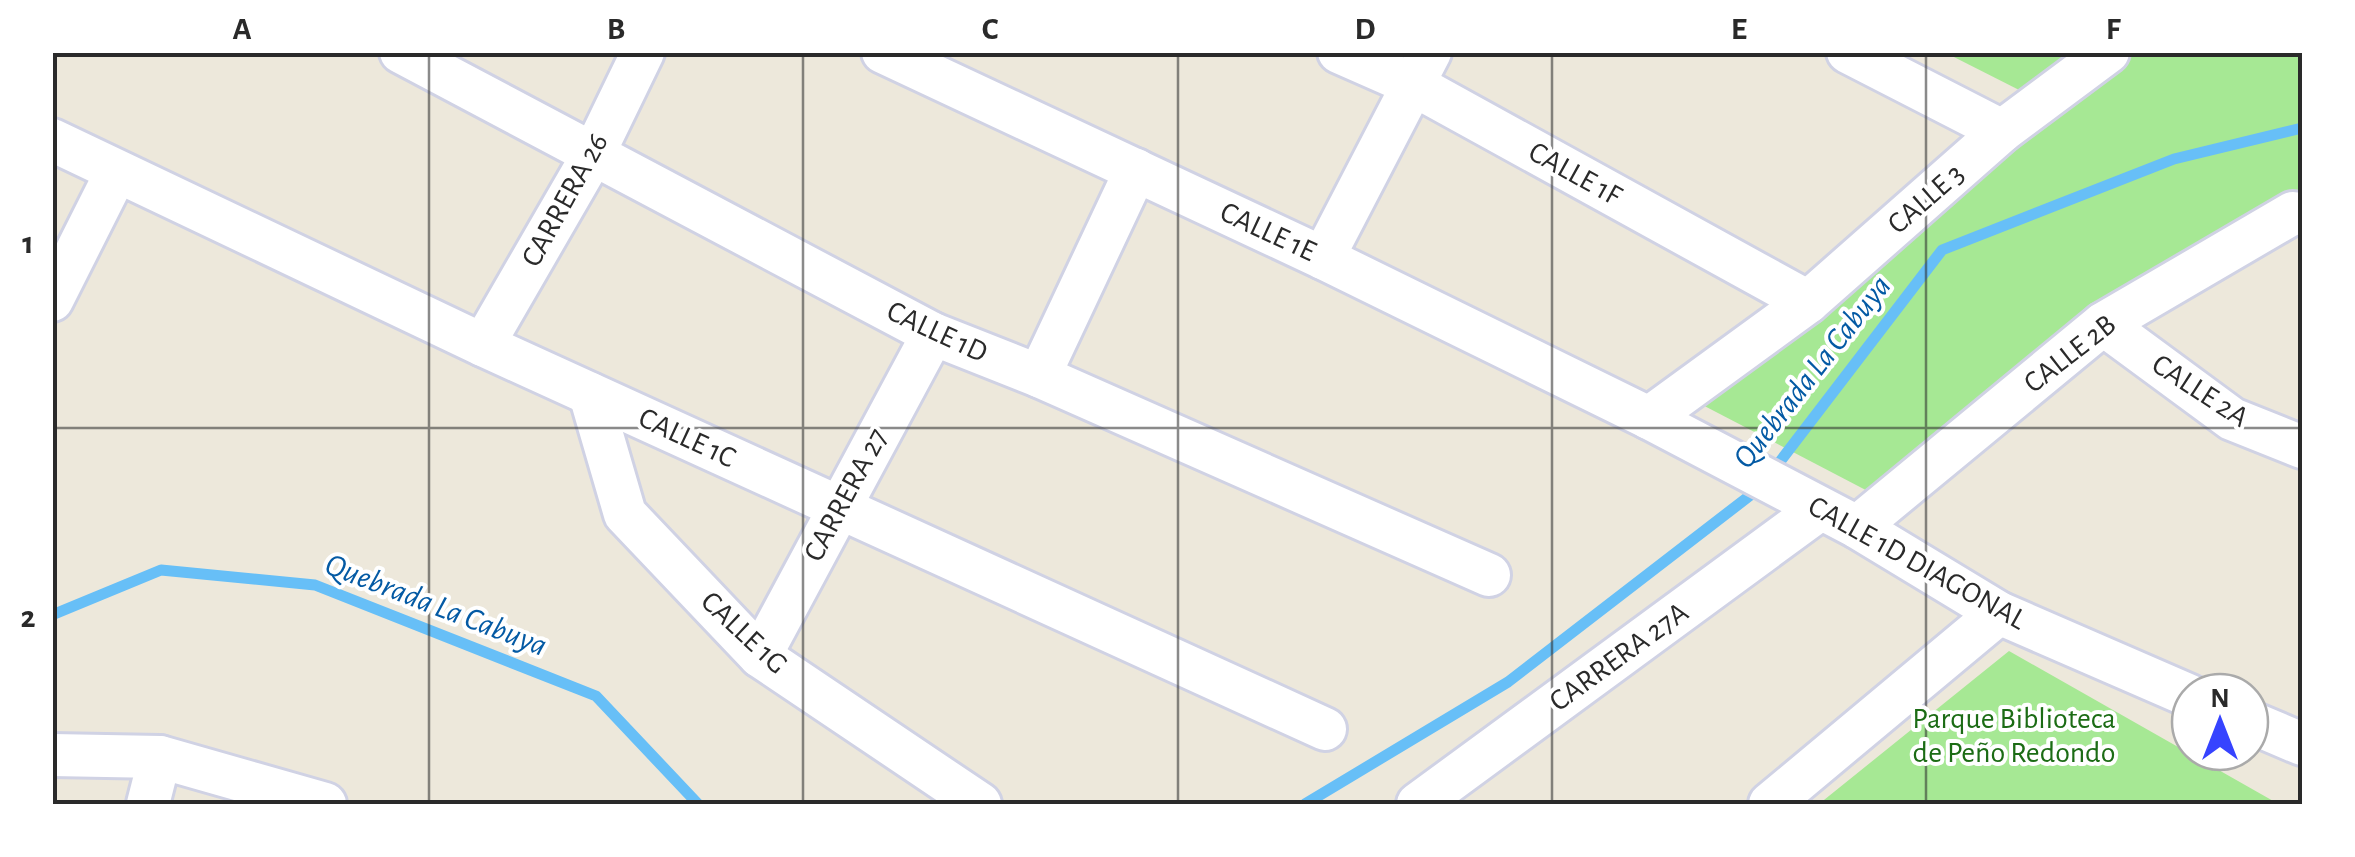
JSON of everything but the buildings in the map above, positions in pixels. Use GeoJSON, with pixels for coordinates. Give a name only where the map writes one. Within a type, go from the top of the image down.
{"type":"FeatureCollection","features":[{"type":"Feature","properties":{"kind":"street","name":"CALLE 1D"},"geometry":{"type":"LineString","coordinates":[[402,52],[933,334],[1039,376],[1489,576]]}},
{"type":"Feature","properties":{"kind":"street","name":"CARRERA 26"},"geometry":{"type":"LineString","coordinates":[[483,345],[594,154],[644,52]]}},
{"type":"Feature","properties":{"kind":"street","name":"CALLE 1E"},"geometry":{"type":"LineString","coordinates":[[883,52],[1323,258],[1649,418]]}},
{"type":"Feature","properties":{"kind":"street","name":"CALLE 1F"},"geometry":{"type":"LineString","coordinates":[[1339,52],[1421,69],[1808,302]]}},
{"type":"Feature","properties":{"kind":"street"},"geometry":{"type":"LineString","coordinates":[[1848,52],[2002,131]]}},
{"type":"Feature","properties":{"kind":"street","name":"CALLE 3"},"geometry":{"type":"LineString","coordinates":[[1649,418],[1808,302],[2002,131],[2108,52]]}},
{"type":"Feature","properties":{"kind":"street"},"geometry":{"type":"LineString","coordinates":[[1323,258],[1421,69]]}},
{"type":"Feature","properties":{"kind":"street","name":"CALLE 1C"},"geometry":{"type":"LineString","coordinates":[[52,140],[483,345],[1324,729]]}},
{"type":"Feature","properties":{"kind":"street"},"geometry":{"type":"LineString","coordinates":[[1039,376],[1136,170]]}},
{"type":"Feature","properties":{"kind":"street"},"geometry":{"type":"LineString","coordinates":[[52,300],[116,173]]}},
{"type":"Feature","properties":{"kind":"street","name":"CALLE 2B"},"geometry":{"type":"LineString","coordinates":[[1822,509],[2103,324],[2293,213],[2302,214]]}},
{"type":"Feature","properties":{"kind":"street","name":"CALLE 2A"},"geometry":{"type":"LineString","coordinates":[[2103,324],[2232,419],[2302,447]]}},
{"type":"Feature","properties":{"kind":"street","name":"CARRERA 27"},"geometry":{"type":"LineString","coordinates":[[760,656],[933,334]]}},
{"type":"Feature","properties":{"kind":"street","name":"CALLE 1G"},"geometry":{"type":"LineString","coordinates":[[590,394],[625,514],[760,656],[980,804]]}},
{"type":"Feature","properties":{"kind":"street","name":"CALLE 1D DIAGONAL"},"geometry":{"type":"LineString","coordinates":[[1649,418],[1822,509],[1999,612],[2170,687]]}},
{"type":"Feature","properties":{"kind":"street","name":"CARRERA 27A"},"geometry":{"type":"LineString","coordinates":[[1418,804],[1822,509]]}},
{"type":"Feature","properties":{"kind":"street"},"geometry":{"type":"LineString","coordinates":[[1770,804],[1999,612]]}},
{"type":"Feature","properties":{"kind":"street"},"geometry":{"type":"LineString","coordinates":[[2270,730],[2302,744]]}},
{"type":"Feature","properties":{"kind":"street"},"geometry":{"type":"LineString","coordinates":[[52,756],[160,757],[325,804]]}},
{"type":"Feature","properties":{"kind":"street"},"geometry":{"type":"LineString","coordinates":[[148,804],[160,757]]}},
{"type":"Feature","properties":{"kind":"green space"},"geometry":{"type":"Polygon","coordinates":[[[1946,53],[2086,53],[2029,95],[1946,53]]]}},
{"type":"Feature","properties":{"kind":"green space"},"geometry":{"type":"Polygon","coordinates":[[[2127,53],[2302,53],[2302,205],[1881,498],[1691,399],[2127,53]]]}},
{"type":"Feature","properties":{"kind":"green space","name":"Parque Biblioteca de Peño Redondo"},"geometry":{"type":"Polygon","coordinates":[[[2009,651],[2170,742],[2170,772],[2222,772],[2280,804],[1819,804],[2009,651]]]}},
{"type":"Feature","properties":{"kind":"waterway","name":"Quebrada La Cabuya"},"geometry":{"type":"LineString","coordinates":[[1772,472],[1942,250],[2174,159],[2302,128]]}},
{"type":"Feature","properties":{"kind":"waterway","name":"Quebrada La Cabuya"},"geometry":{"type":"LineString","coordinates":[[1305,804],[1508,682],[1761,487]]}},
{"type":"Feature","properties":{"kind":"waterway","name":"Quebrada La Cabuya"},"geometry":{"type":"LineString","coordinates":[[52,615],[161,570],[315,585],[596,696],[698,804]]}}]}
